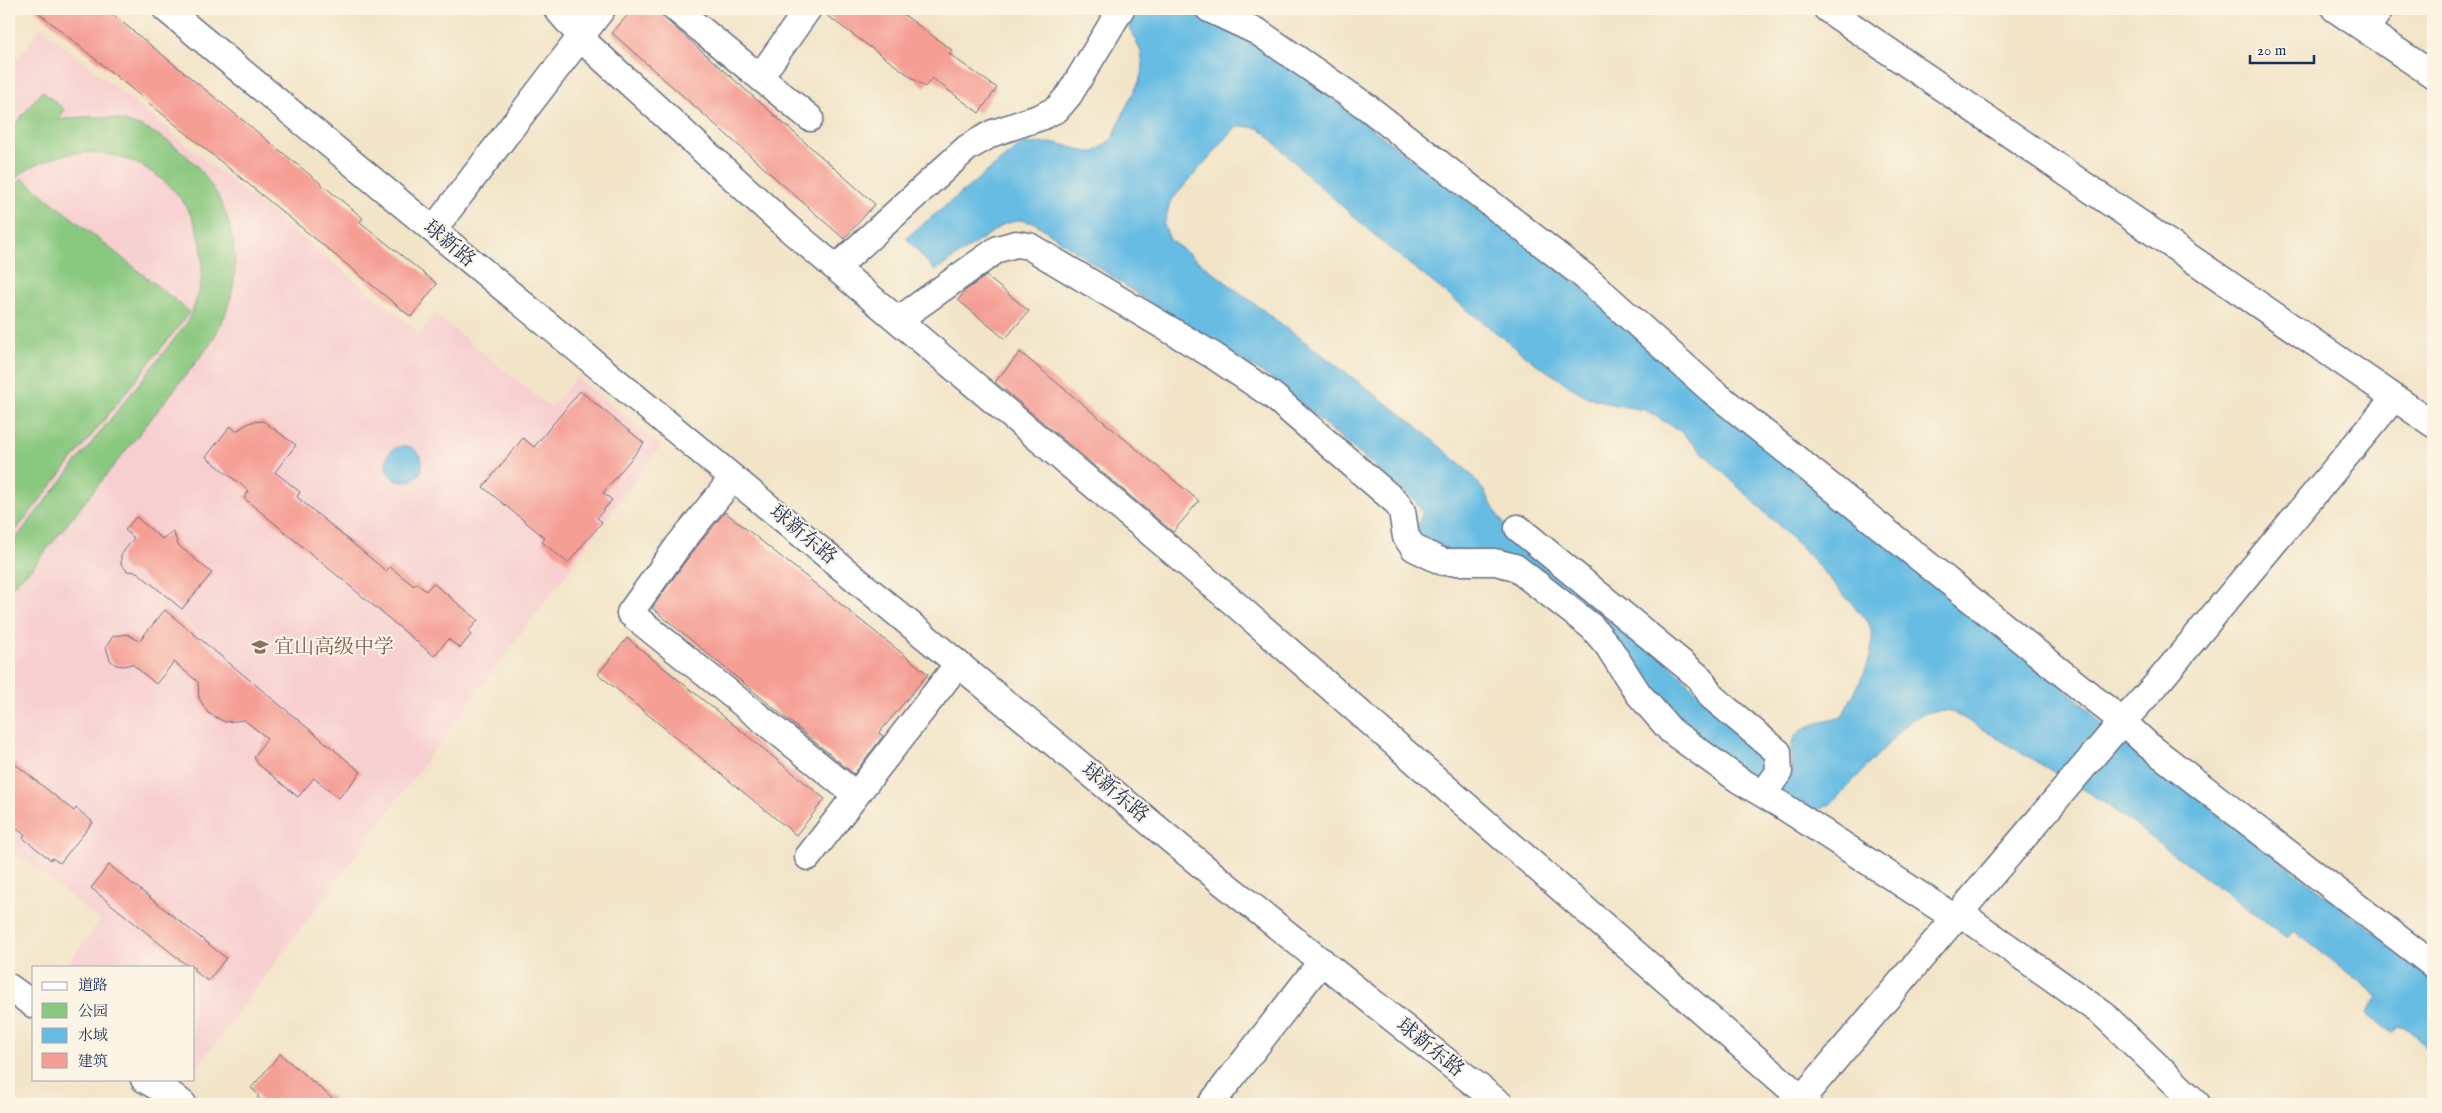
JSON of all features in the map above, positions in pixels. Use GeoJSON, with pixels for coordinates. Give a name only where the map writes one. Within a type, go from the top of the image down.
{"type":"FeatureCollection","features":[{"type":"Feature","properties":{"kind":"street","name":"球新路"},"geometry":{"type":"LineString","coordinates":[[166,9],[733,478]]}},
{"type":"Feature","properties":{"kind":"street"},"geometry":{"type":"LineString","coordinates":[[557,9],[580,36],[780,220],[1234,603],[1802,1102],[1957,915],[2119,726],[2394,398]]}},
{"type":"Feature","properties":{"kind":"street"},"geometry":{"type":"LineString","coordinates":[[432,230],[602,9]]}},
{"type":"Feature","properties":{"kind":"street"},"geometry":{"type":"LineString","coordinates":[[676,9],[810,118]]}},
{"type":"Feature","properties":{"kind":"street"},"geometry":{"type":"LineString","coordinates":[[1209,9],[1258,32],[1367,107],[1585,276],[1711,390],[2119,726],[2148,745],[2433,965]]}},
{"type":"Feature","properties":{"kind":"street"},"geometry":{"type":"LineString","coordinates":[[1827,9],[2433,424]]}},
{"type":"Feature","properties":{"kind":"street"},"geometry":{"type":"LineString","coordinates":[[2335,9],[2373,19],[2433,75]]}},
{"type":"Feature","properties":{"kind":"street"},"geometry":{"type":"LineString","coordinates":[[760,77],[800,12]]}},
{"type":"Feature","properties":{"kind":"street"},"geometry":{"type":"LineString","coordinates":[[836,268],[967,148],[993,133],[1041,117],[1056,109],[1069,95],[1119,12]]}},
{"type":"Feature","properties":{"kind":"street"},"geometry":{"type":"LineString","coordinates":[[898,320],[998,249],[1016,244],[1029,246],[1214,356],[1273,396],[1396,502],[1402,510],[1406,537],[1414,548],[1443,562],[1495,562],[1515,568],[1592,627],[1608,646],[1638,693],[1671,732],[1732,776],[1770,784],[1957,915],[2103,1014],[2197,1104]]}},
{"type":"Feature","properties":{"kind":"street"},"geometry":{"type":"LineString","coordinates":[[733,478],[678,546],[630,613],[856,795]]}},
{"type":"Feature","properties":{"kind":"street","name":"球新东路"},"geometry":{"type":"LineString","coordinates":[[733,478],[1222,882],[1500,1104]]}},
{"type":"Feature","properties":{"kind":"street"},"geometry":{"type":"LineString","coordinates":[[1518,528],[1700,678],[1712,697],[1778,752],[1770,784]]}},
{"type":"Feature","properties":{"kind":"street"},"geometry":{"type":"LineString","coordinates":[[808,857],[958,664]]}},
{"type":"Feature","properties":{"kind":"street"},"geometry":{"type":"LineString","coordinates":[[1211,1104],[1322,961]]}},
{"type":"Feature","properties":{"kind":"street"},"geometry":{"type":"LineString","coordinates":[[9,986],[32,1003]]}},
{"type":"Feature","properties":{"kind":"street"},"geometry":{"type":"LineString","coordinates":[[146,1080],[173,1096],[182,1104]]}},
{"type":"Feature","properties":{"kind":"shaded area","name":"宜山高级中学"},"geometry":{"type":"Polygon","coordinates":[[[40,27],[420,333],[435,314],[551,408],[576,377],[661,446],[195,1071],[195,966],[67,966],[100,920],[9,848],[9,72],[40,27]]]}},
{"type":"Feature","properties":{"kind":"green space"},"geometry":{"type":"Polygon","coordinates":[[[42,91],[65,110],[58,120],[86,117],[115,119],[142,127],[167,141],[189,158],[207,179],[221,204],[231,230],[235,258],[233,287],[229,303],[224,318],[209,346],[33,567],[9,589],[9,547],[187,323],[197,297],[202,271],[202,253],[197,228],[185,206],[170,186],[150,171],[128,160],[104,154],[79,153],[54,158],[29,169],[18,176],[9,186],[9,132],[42,91]]]}},
{"type":"Feature","properties":{"kind":"green space"},"geometry":{"type":"Polygon","coordinates":[[[22,178],[190,312],[9,539],[9,194],[22,178]]]}},
{"type":"Feature","properties":{"kind":"water"},"geometry":{"type":"Polygon","coordinates":[[[1108,9],[1183,9],[1231,32],[1292,68],[1602,303],[2083,704],[2105,728],[2433,976],[2433,1055],[2406,1028],[2398,1027],[2392,1033],[2366,1014],[2378,996],[2294,931],[2287,938],[2102,801],[1955,713],[1932,712],[1911,720],[1831,804],[1817,810],[1802,807],[1689,737],[1515,559],[1447,551],[1415,533],[1423,512],[1414,500],[1269,377],[1147,301],[1035,223],[1020,220],[1004,224],[935,271],[906,238],[1010,153],[1023,144],[1057,143],[1087,152],[1095,152],[1113,138],[1139,82],[1143,67],[1141,52],[1128,25],[1108,9]],[[1242,126],[1235,128],[1170,202],[1164,225],[1170,240],[1414,424],[1469,472],[1484,491],[1500,519],[1515,537],[1661,656],[1761,755],[1766,766],[1790,778],[1793,739],[1798,733],[1811,725],[1842,717],[1865,671],[1872,646],[1872,634],[1868,622],[1803,549],[1680,431],[1645,410],[1615,405],[1585,396],[1532,361],[1389,248],[1258,128],[1242,126]]]}},
{"type":"Feature","properties":{"kind":"water"},"geometry":{"type":"Polygon","coordinates":[[[404,446],[416,452],[422,464],[416,476],[404,482],[392,476],[386,464],[392,452],[404,446]]]}},
{"type":"Feature","properties":{"kind":"building"},"geometry":{"type":"Polygon","coordinates":[[[34,9],[106,9],[363,218],[360,222],[437,284],[411,317],[34,9]]]}},
{"type":"Feature","properties":{"kind":"building"},"geometry":{"type":"Polygon","coordinates":[[[633,9],[654,9],[875,204],[844,239],[612,33],[633,9]]]}},
{"type":"Feature","properties":{"kind":"building"},"geometry":{"type":"Polygon","coordinates":[[[823,9],[896,9],[952,50],[949,54],[997,88],[979,113],[932,78],[925,87],[822,12],[823,9]]]}},
{"type":"Feature","properties":{"kind":"building"},"geometry":{"type":"Polygon","coordinates":[[[986,276],[1029,311],[1005,339],[958,300],[966,290],[986,276]]]}},
{"type":"Feature","properties":{"kind":"building"},"geometry":{"type":"Polygon","coordinates":[[[1020,352],[1199,501],[1173,532],[995,382],[1020,352]]]}},
{"type":"Feature","properties":{"kind":"building"},"geometry":{"type":"Polygon","coordinates":[[[580,391],[644,443],[603,493],[612,500],[597,518],[602,522],[568,563],[542,542],[545,538],[483,487],[523,438],[534,447],[580,391]]]}},
{"type":"Feature","properties":{"kind":"building"},"geometry":{"type":"Polygon","coordinates":[[[263,421],[296,445],[275,472],[300,492],[297,497],[386,571],[390,567],[414,586],[416,583],[426,591],[433,583],[478,620],[468,632],[471,635],[460,648],[448,639],[434,656],[244,498],[249,491],[206,457],[230,426],[236,431],[251,422],[263,421]]]}},
{"type":"Feature","properties":{"kind":"building"},"geometry":{"type":"Polygon","coordinates":[[[725,512],[928,674],[879,733],[883,736],[854,774],[652,608],[690,555],[725,512]]]}},
{"type":"Feature","properties":{"kind":"building"},"geometry":{"type":"Polygon","coordinates":[[[136,517],[162,539],[173,531],[178,545],[212,573],[182,609],[137,572],[127,571],[121,564],[121,555],[134,538],[125,530],[136,517]]]}},
{"type":"Feature","properties":{"kind":"building"},"geometry":{"type":"Polygon","coordinates":[[[165,610],[361,772],[339,798],[314,778],[298,797],[258,764],[254,757],[267,738],[244,720],[225,722],[208,713],[199,698],[198,682],[174,662],[156,684],[132,664],[116,665],[110,660],[106,647],[113,636],[127,634],[139,641],[165,610]]]}},
{"type":"Feature","properties":{"kind":"building"},"geometry":{"type":"Polygon","coordinates":[[[627,638],[825,799],[796,835],[598,674],[627,638]]]}},
{"type":"Feature","properties":{"kind":"building"},"geometry":{"type":"Polygon","coordinates":[[[9,759],[74,811],[76,808],[93,822],[60,863],[52,858],[51,860],[23,838],[25,835],[9,823],[9,759]]]}},
{"type":"Feature","properties":{"kind":"building"},"geometry":{"type":"Polygon","coordinates":[[[109,865],[226,958],[208,981],[195,972],[195,966],[188,966],[91,888],[109,865]]]}},
{"type":"Feature","properties":{"kind":"building"},"geometry":{"type":"Polygon","coordinates":[[[280,1054],[339,1104],[266,1104],[257,1097],[259,1095],[251,1088],[280,1054]]]}},
{"type":"Feature","properties":{"kind":"place","name":"宜山高级中学"},"geometry":{"type":"Point","coordinates":[260,647]}}]}
